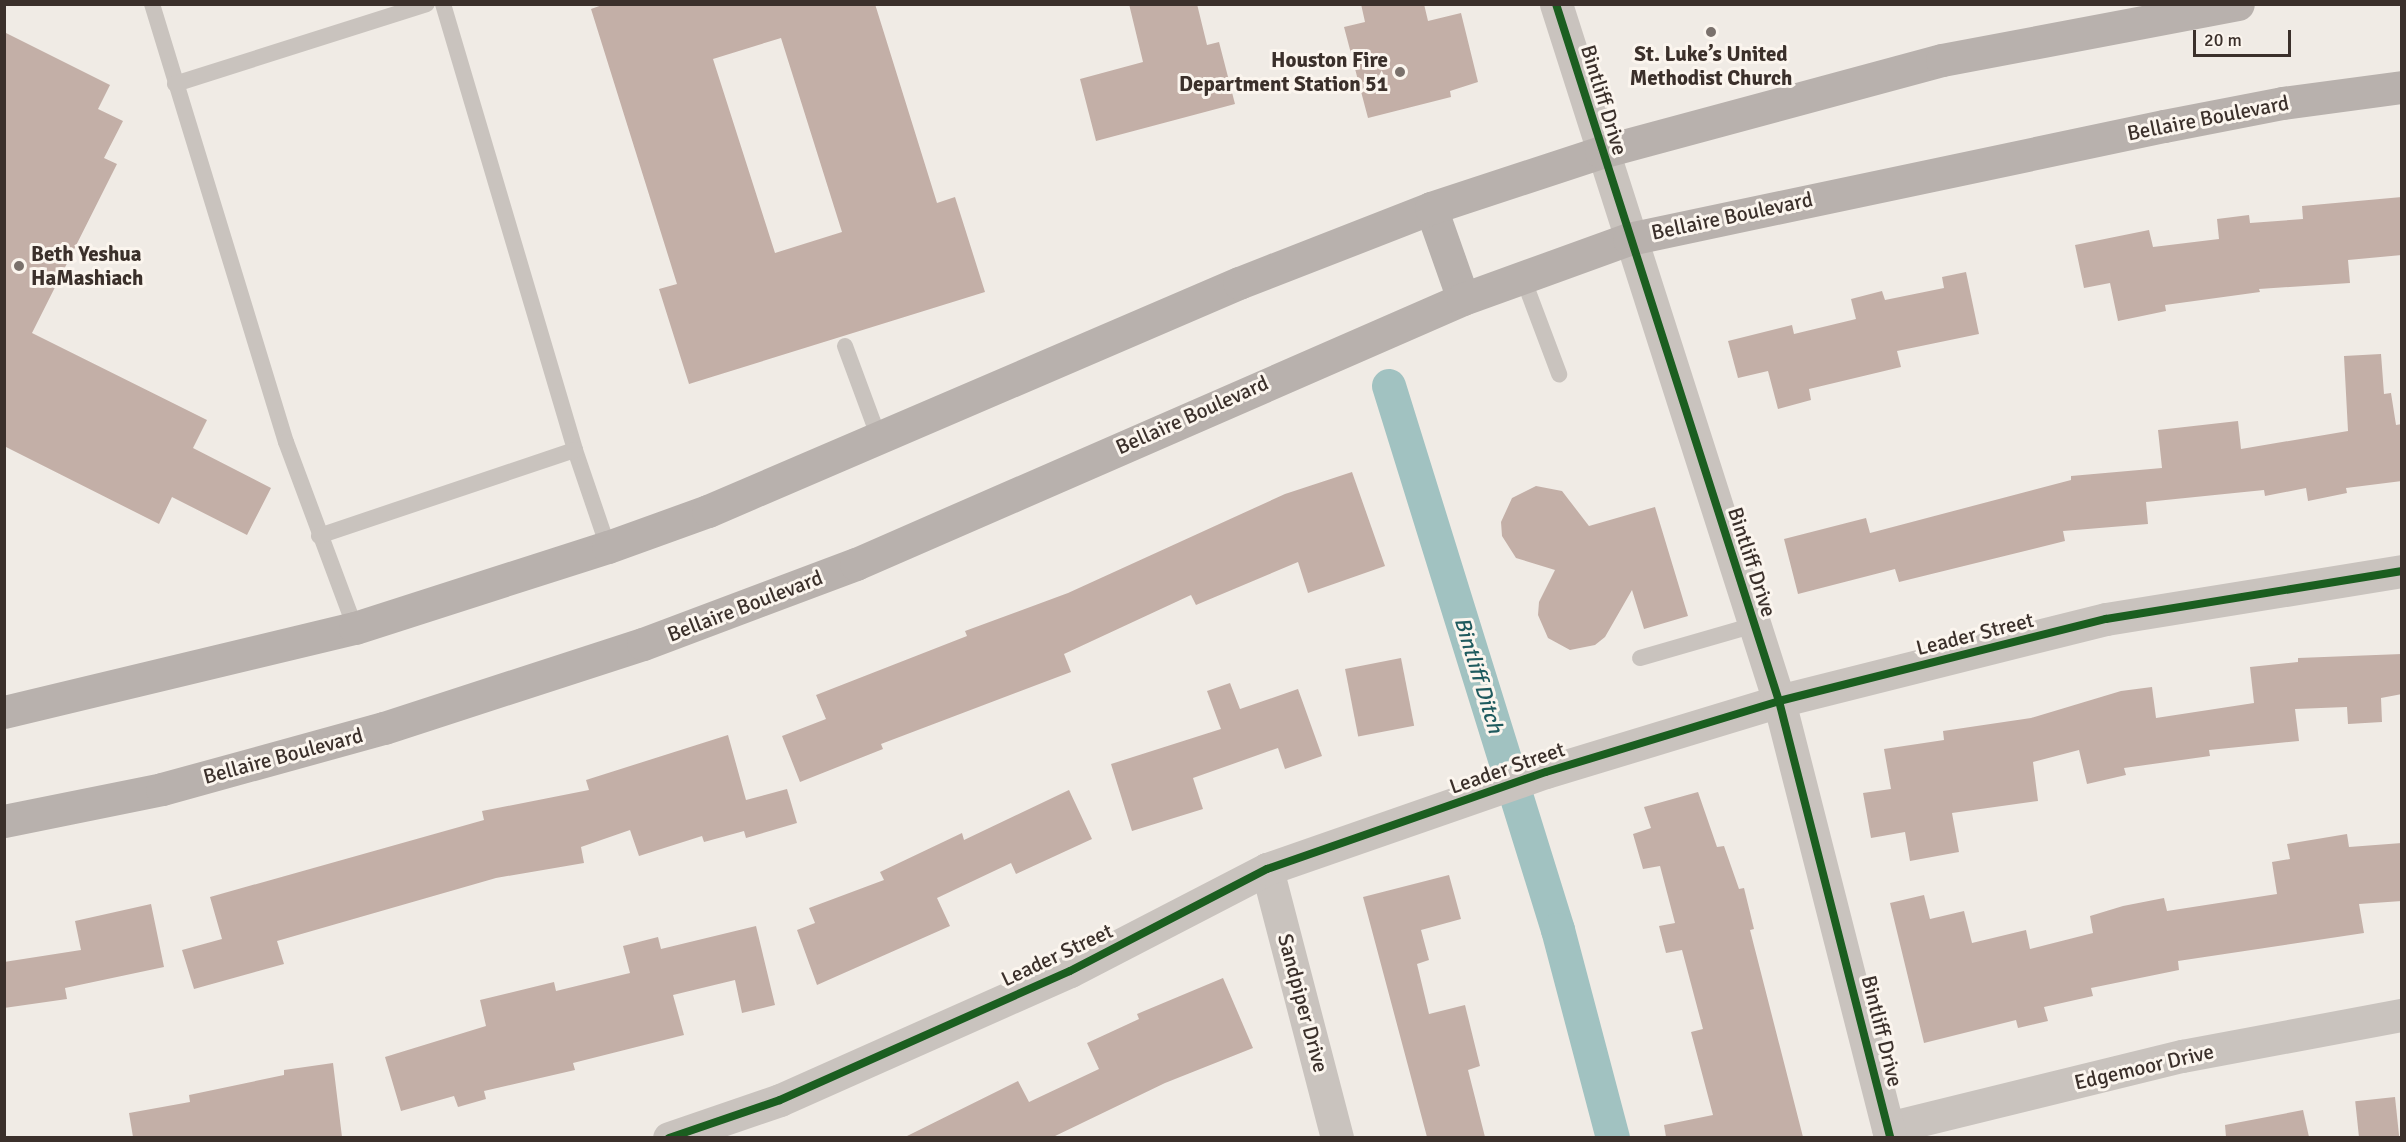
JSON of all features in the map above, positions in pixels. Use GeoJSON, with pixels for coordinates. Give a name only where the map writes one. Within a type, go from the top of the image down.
{"type":"FeatureCollection","features":[{"type":"Feature","properties":{"kind":"main road"},"geometry":{"type":"LineString","coordinates":[[4,712],[355,628],[608,547],[708,511],[1239,283],[1431,208],[1601,152],[1942,60],[2238,4]]}},
{"type":"Feature","properties":{"kind":"main road","name":"Bellaire Boulevard"},"geometry":{"type":"LineString","coordinates":[[4,821],[162,789],[384,728],[643,644],[856,564],[1463,299],[1629,239],[2282,103],[2402,87]]}},
{"type":"Feature","properties":{"kind":"main road"},"geometry":{"type":"LineString","coordinates":[[1431,208],[1463,299]]}},
{"type":"Feature","properties":{"kind":"street","name":"Bintliff Drive"},"geometry":{"type":"LineString","coordinates":[[1556,4],[1601,152],[1779,701],[1889,1133]]}},
{"type":"Feature","properties":{"kind":"street","name":"Leader Street"},"geometry":{"type":"LineString","coordinates":[[669,1137],[780,1100],[1070,971],[1267,869],[1486,795],[1546,772],[1779,701],[2106,619],[2402,571]]}},
{"type":"Feature","properties":{"kind":"street","name":"Sandpiper Drive"},"geometry":{"type":"LineString","coordinates":[[1267,869],[1337,1137]]}},
{"type":"Feature","properties":{"kind":"street","name":"Edgemoor Drive"},"geometry":{"type":"LineString","coordinates":[[1889,1133],[2182,1056],[2402,1015]]}},
{"type":"Feature","properties":{"kind":"lane"},"geometry":{"type":"LineString","coordinates":[[152,4],[175,84],[319,536],[355,628]]}},
{"type":"Feature","properties":{"kind":"lane"},"geometry":{"type":"LineString","coordinates":[[175,84],[427,4]]}},
{"type":"Feature","properties":{"kind":"lane"},"geometry":{"type":"LineString","coordinates":[[443,4],[575,450],[608,547]]}},
{"type":"Feature","properties":{"kind":"lane"},"geometry":{"type":"LineString","coordinates":[[1523,278],[1559,374]]}},
{"type":"Feature","properties":{"kind":"lane"},"geometry":{"type":"LineString","coordinates":[[845,346],[879,438]]}},
{"type":"Feature","properties":{"kind":"lane"},"geometry":{"type":"LineString","coordinates":[[319,536],[575,450]]}},
{"type":"Feature","properties":{"kind":"lane"},"geometry":{"type":"LineString","coordinates":[[1640,658],[1754,625]]}},
{"type":"Feature","properties":{"kind":"building"},"geometry":{"type":"Polygon","coordinates":[[[605,4],[875,4],[937,203],[955,197],[985,292],[689,384],[659,289],[677,284],[591,9],[605,4]],[[781,38],[713,59],[775,253],[842,232],[781,38]]]}},
{"type":"Feature","properties":{"kind":"building"},"geometry":{"type":"Polygon","coordinates":[[[1129,4],[1197,4],[1207,45],[1219,42],[1235,104],[1096,141],[1080,79],[1143,62],[1129,4]]]}},
{"type":"Feature","properties":{"kind":"building","name":"Houston Fire Department Station 51"},"geometry":{"type":"Polygon","coordinates":[[[1361,4],[1424,4],[1428,21],[1461,13],[1478,82],[1450,91],[1451,97],[1368,118],[1344,27],[1365,22],[1361,4]]]}},
{"type":"Feature","properties":{"kind":"building"},"geometry":{"type":"Polygon","coordinates":[[[4,32],[110,85],[98,109],[123,121],[104,158],[117,164],[32,333],[207,420],[193,448],[271,488],[247,535],[172,497],[159,524],[4,446],[4,32]]]}},
{"type":"Feature","properties":{"kind":"building"},"geometry":{"type":"Polygon","coordinates":[[[2402,197],[2402,255],[2348,260],[2350,283],[2259,289],[2260,292],[2165,305],[2166,311],[2118,321],[2110,283],[2084,288],[2075,245],[2149,230],[2153,247],[2219,239],[2217,219],[2249,215],[2250,223],[2303,219],[2302,206],[2402,197]]]}},
{"type":"Feature","properties":{"kind":"building"},"geometry":{"type":"Polygon","coordinates":[[[1966,272],[1979,334],[1897,351],[1901,367],[1809,389],[1811,400],[1778,409],[1768,371],[1738,378],[1728,341],[1792,325],[1794,334],[1856,319],[1851,299],[1882,291],[1885,300],[1944,288],[1942,277],[1966,272]]]}},
{"type":"Feature","properties":{"kind":"building"},"geometry":{"type":"Polygon","coordinates":[[[2381,354],[2384,394],[2391,393],[2396,425],[2402,424],[2402,481],[2346,488],[2347,493],[2308,501],[2306,488],[2265,496],[2264,490],[2146,502],[2148,524],[2063,531],[2065,541],[1899,582],[1895,569],[1798,594],[1784,539],[1866,518],[1870,533],[2071,480],[2071,476],[2162,468],[2158,430],[2238,421],[2241,449],[2348,431],[2344,356],[2381,354]]]}},
{"type":"Feature","properties":{"kind":"building"},"geometry":{"type":"Polygon","coordinates":[[[1352,472],[1385,566],[1308,593],[1298,562],[1196,605],[1191,595],[1064,654],[1071,672],[881,744],[883,749],[800,782],[782,736],[826,719],[816,695],[967,636],[965,631],[1068,593],[1285,494],[1352,472]]]}},
{"type":"Feature","properties":{"kind":"building"},"geometry":{"type":"Polygon","coordinates":[[[1536,486],[1562,491],[1589,526],[1655,507],[1688,616],[1644,629],[1632,590],[1605,637],[1595,645],[1570,650],[1548,638],[1538,615],[1539,602],[1555,570],[1516,558],[1502,536],[1501,522],[1512,498],[1536,486]]]}},
{"type":"Feature","properties":{"kind":"building"},"geometry":{"type":"Polygon","coordinates":[[[2402,654],[2402,694],[2381,698],[2382,722],[2348,724],[2347,707],[2295,709],[2299,741],[2209,750],[2210,756],[2124,768],[2126,775],[2087,784],[2079,750],[2033,762],[2038,801],[1952,813],[1959,852],[1910,861],[1905,832],[1871,838],[1863,793],[1891,789],[1884,749],[1944,740],[1943,731],[2031,718],[2121,691],[2152,687],[2156,718],[2254,703],[2250,667],[2298,662],[2298,658],[2402,654]]]}},
{"type":"Feature","properties":{"kind":"building"},"geometry":{"type":"Polygon","coordinates":[[[1401,658],[1414,726],[1358,737],[1345,669],[1401,658]]]}},
{"type":"Feature","properties":{"kind":"building"},"geometry":{"type":"Polygon","coordinates":[[[1230,683],[1240,709],[1298,689],[1322,756],[1285,769],[1278,748],[1193,778],[1203,809],[1132,831],[1111,764],[1221,729],[1207,691],[1230,683]]]}},
{"type":"Feature","properties":{"kind":"building"},"geometry":{"type":"Polygon","coordinates":[[[728,735],[746,800],[787,789],[797,823],[746,838],[744,831],[704,842],[702,836],[639,856],[630,830],[581,847],[584,863],[496,878],[277,941],[284,964],[194,989],[182,950],[222,939],[210,897],[484,820],[482,811],[589,790],[586,780],[728,735]]]}},
{"type":"Feature","properties":{"kind":"building"},"geometry":{"type":"Polygon","coordinates":[[[1069,790],[1092,839],[1016,874],[1011,863],[937,898],[950,926],[817,985],[797,930],[815,923],[809,908],[884,880],[880,872],[962,833],[964,840],[1069,790]]]}},
{"type":"Feature","properties":{"kind":"building"},"geometry":{"type":"Polygon","coordinates":[[[1698,792],[1717,847],[1724,846],[1739,889],[1744,888],[1754,929],[1750,930],[1803,1137],[1666,1137],[1664,1125],[1713,1115],[1691,1032],[1703,1029],[1682,950],[1666,953],[1659,926],[1675,923],[1660,866],[1643,869],[1633,834],[1651,828],[1644,807],[1698,792]]]}},
{"type":"Feature","properties":{"kind":"building"},"geometry":{"type":"Polygon","coordinates":[[[2347,834],[2349,847],[2402,843],[2402,901],[2359,904],[2364,933],[2178,961],[2179,970],[2091,988],[2093,996],[2044,1007],[2048,1021],[2018,1028],[2016,1020],[1924,1043],[1890,903],[1924,895],[1930,919],[1964,911],[1972,943],[2026,930],[2030,949],[2093,933],[2090,916],[2123,906],[2164,898],[2167,911],[2277,894],[2272,862],[2290,859],[2287,844],[2347,834]]]}},
{"type":"Feature","properties":{"kind":"building"},"geometry":{"type":"Polygon","coordinates":[[[1449,875],[1461,919],[1421,930],[1429,960],[1417,964],[1429,1014],[1465,1005],[1480,1066],[1468,1070],[1485,1137],[1427,1137],[1363,897],[1449,875]]]}},
{"type":"Feature","properties":{"kind":"building"},"geometry":{"type":"Polygon","coordinates":[[[151,904],[164,967],[65,988],[67,999],[4,1008],[4,962],[81,950],[75,921],[151,904]]]}},
{"type":"Feature","properties":{"kind":"building"},"geometry":{"type":"Polygon","coordinates":[[[756,926],[775,1005],[742,1013],[735,980],[673,995],[684,1035],[573,1063],[575,1070],[484,1091],[486,1099],[458,1107],[454,1096],[401,1111],[385,1057],[486,1026],[480,1000],[554,982],[556,991],[630,973],[623,946],[658,937],[661,949],[756,926]]]}},
{"type":"Feature","properties":{"kind":"building"},"geometry":{"type":"Polygon","coordinates":[[[1223,978],[1253,1048],[1165,1083],[1053,1137],[905,1137],[1018,1081],[1029,1102],[1099,1069],[1087,1043],[1139,1019],[1137,1014],[1223,978]]]}},
{"type":"Feature","properties":{"kind":"building"},"geometry":{"type":"Polygon","coordinates":[[[333,1063],[342,1137],[133,1137],[129,1113],[190,1102],[189,1095],[284,1075],[284,1070],[333,1063]]]}},
{"type":"Feature","properties":{"kind":"building"},"geometry":{"type":"Polygon","coordinates":[[[2395,1097],[2399,1137],[2359,1138],[2355,1101],[2395,1097]]]}},
{"type":"Feature","properties":{"kind":"building"},"geometry":{"type":"Polygon","coordinates":[[[2303,1110],[2309,1137],[2226,1137],[2225,1125],[2303,1110]]]}},
{"type":"Feature","properties":{"kind":"waterway","name":"Bintliff Ditch"},"geometry":{"type":"LineString","coordinates":[[1389,386],[1558,930],[1613,1138]]}},
{"type":"Feature","properties":{"kind":"cycle path"},"geometry":{"type":"LineString","coordinates":[[1556,4],[1779,701],[1890,1138]]}},
{"type":"Feature","properties":{"kind":"cycle path"},"geometry":{"type":"LineString","coordinates":[[669,1138],[780,1100],[1070,971],[1267,869],[1546,772],[1779,701],[2106,619],[2402,571]]}},
{"type":"Feature","properties":{"kind":"place","name":"St. Luke’s United Methodist Church"},"geometry":{"type":"Point","coordinates":[1711,32]}},
{"type":"Feature","properties":{"kind":"place","name":"Houston Fire Department Station 51"},"geometry":{"type":"Point","coordinates":[1400,72]}},
{"type":"Feature","properties":{"kind":"place","name":"Beth Yeshua HaMashiach"},"geometry":{"type":"Point","coordinates":[19,266]}}]}
